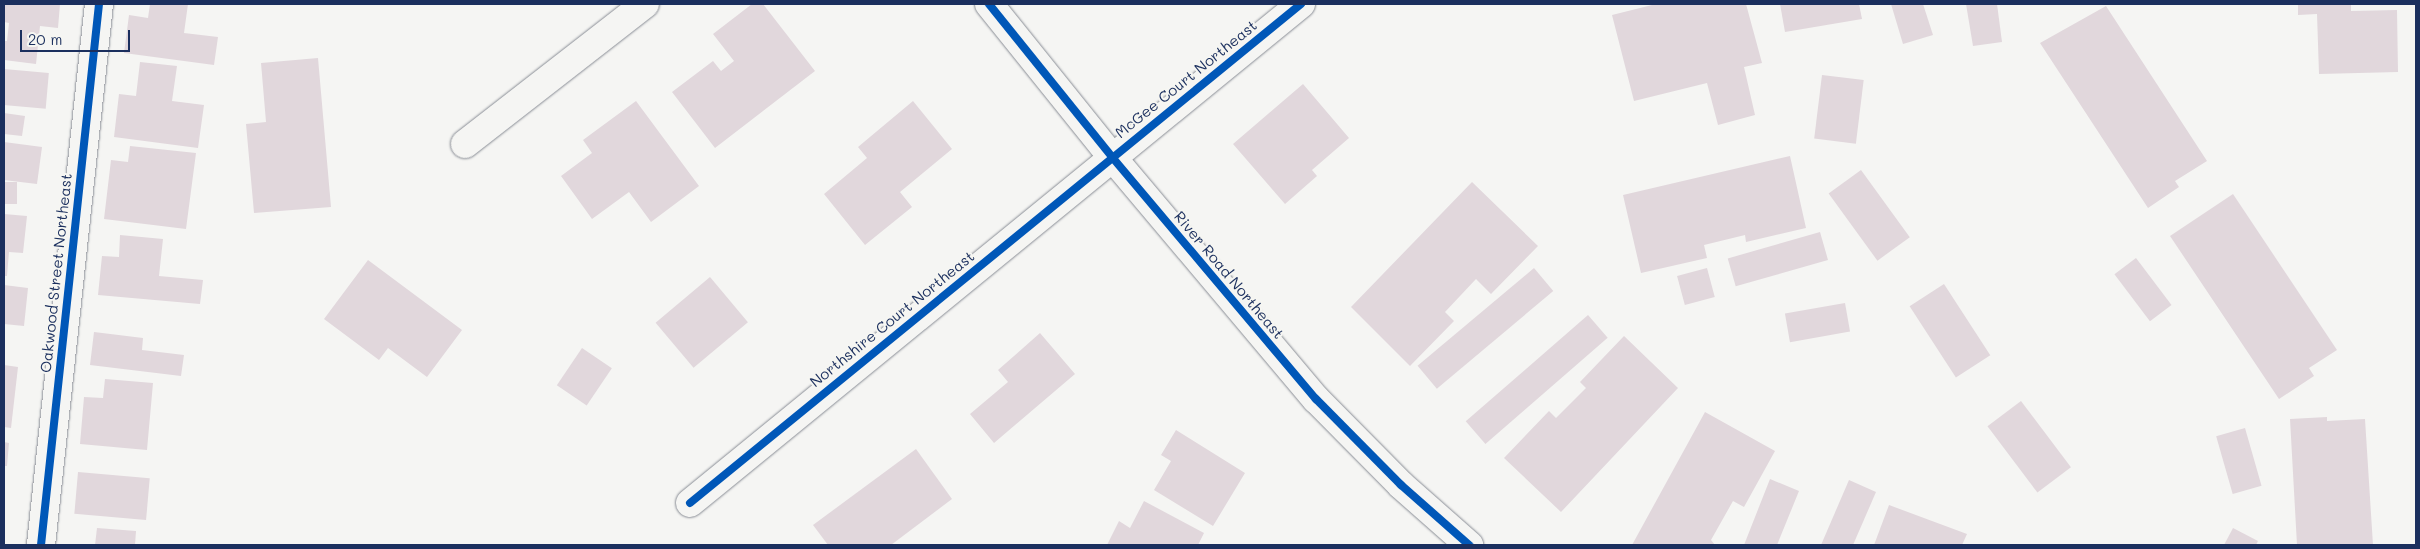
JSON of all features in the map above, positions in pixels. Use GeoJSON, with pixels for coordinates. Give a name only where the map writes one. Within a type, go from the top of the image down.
{"type":"FeatureCollection","features":[{"type":"Feature","properties":{"kind":"street","name":"Oakwood Street Northeast"},"geometry":{"type":"LineString","coordinates":[[40,545],[99,4]]}},
{"type":"Feature","properties":{"kind":"street"},"geometry":{"type":"LineString","coordinates":[[465,144],[645,4]]}},
{"type":"Feature","properties":{"kind":"street","name":"River Road Northeast"},"geometry":{"type":"LineString","coordinates":[[989,4],[1112,157],[1316,399],[1401,486],[1469,545]]}},
{"type":"Feature","properties":{"kind":"street","name":"McGee Court Northeast"},"geometry":{"type":"LineString","coordinates":[[1112,157],[1301,4]]}},
{"type":"Feature","properties":{"kind":"street","name":"Northshire Court Northeast"},"geometry":{"type":"LineString","coordinates":[[690,503],[1112,157]]}},
{"type":"Feature","properties":{"kind":"building"},"geometry":{"type":"Polygon","coordinates":[[[4,4],[60,4],[58,28],[40,26],[36,64],[4,60],[4,41],[7,41],[9,23],[4,22],[4,4]]]}},
{"type":"Feature","properties":{"kind":"building"},"geometry":{"type":"Polygon","coordinates":[[[150,4],[188,4],[184,33],[218,37],[214,65],[124,53],[129,15],[148,18],[150,4]]]}},
{"type":"Feature","properties":{"kind":"building"},"geometry":{"type":"Polygon","coordinates":[[[752,4],[763,4],[815,71],[715,148],[672,92],[713,61],[721,71],[734,61],[713,34],[752,4]]]}},
{"type":"Feature","properties":{"kind":"building"},"geometry":{"type":"Polygon","coordinates":[[[1656,4],[1746,4],[1762,63],[1744,67],[1755,115],[1718,125],[1707,83],[1634,101],[1612,15],[1656,4]]]}},
{"type":"Feature","properties":{"kind":"building"},"geometry":{"type":"Polygon","coordinates":[[[1780,4],[1859,4],[1862,19],[1785,32],[1780,4]]]}},
{"type":"Feature","properties":{"kind":"building"},"geometry":{"type":"Polygon","coordinates":[[[1891,4],[1923,4],[1933,35],[1903,44],[1891,4]]]}},
{"type":"Feature","properties":{"kind":"building"},"geometry":{"type":"Polygon","coordinates":[[[1966,4],[1997,4],[2002,42],[1973,46],[1966,4]]]}},
{"type":"Feature","properties":{"kind":"building"},"geometry":{"type":"Polygon","coordinates":[[[2298,4],[2351,4],[2351,11],[2397,10],[2398,72],[2319,74],[2317,14],[2298,15],[2298,4]]]}},
{"type":"Feature","properties":{"kind":"building"},"geometry":{"type":"Polygon","coordinates":[[[2106,6],[2207,161],[2175,181],[2179,187],[2148,208],[2040,43],[2106,6]]]}},
{"type":"Feature","properties":{"kind":"building"},"geometry":{"type":"Polygon","coordinates":[[[318,58],[331,207],[254,213],[246,124],[266,122],[261,63],[318,58]]]}},
{"type":"Feature","properties":{"kind":"building"},"geometry":{"type":"Polygon","coordinates":[[[140,62],[177,66],[172,101],[204,105],[198,148],[114,137],[119,94],[136,96],[140,62]]]}},
{"type":"Feature","properties":{"kind":"building"},"geometry":{"type":"Polygon","coordinates":[[[4,69],[49,73],[46,109],[4,105],[4,69]]]}},
{"type":"Feature","properties":{"kind":"building"},"geometry":{"type":"Polygon","coordinates":[[[1822,75],[1864,80],[1856,144],[1814,139],[1822,75]]]}},
{"type":"Feature","properties":{"kind":"building"},"geometry":{"type":"Polygon","coordinates":[[[1303,84],[1349,138],[1312,170],[1317,176],[1285,204],[1233,144],[1303,84]]]}},
{"type":"Feature","properties":{"kind":"building"},"geometry":{"type":"Polygon","coordinates":[[[636,101],[699,186],[651,222],[629,192],[592,219],[561,176],[592,153],[583,140],[636,101]]]}},
{"type":"Feature","properties":{"kind":"building"},"geometry":{"type":"Polygon","coordinates":[[[913,101],[952,149],[900,192],[912,207],[865,245],[824,194],[867,158],[858,147],[913,101]]]}},
{"type":"Feature","properties":{"kind":"building"},"geometry":{"type":"Polygon","coordinates":[[[4,113],[25,116],[22,136],[4,134],[4,113]]]}},
{"type":"Feature","properties":{"kind":"building"},"geometry":{"type":"Polygon","coordinates":[[[4,142],[42,147],[37,184],[4,180],[4,142]]]}},
{"type":"Feature","properties":{"kind":"building"},"geometry":{"type":"Polygon","coordinates":[[[130,146],[196,153],[186,229],[104,219],[111,160],[128,162],[130,146]]]}},
{"type":"Feature","properties":{"kind":"building"},"geometry":{"type":"Polygon","coordinates":[[[1790,156],[1806,228],[1746,242],[1745,235],[1704,245],[1707,258],[1641,273],[1623,195],[1790,156]]]}},
{"type":"Feature","properties":{"kind":"building"},"geometry":{"type":"Polygon","coordinates":[[[1861,170],[1910,237],[1877,261],[1829,194],[1861,170]]]}},
{"type":"Feature","properties":{"kind":"building"},"geometry":{"type":"Polygon","coordinates":[[[4,182],[17,182],[17,204],[4,204],[4,182]]]}},
{"type":"Feature","properties":{"kind":"building"},"geometry":{"type":"Polygon","coordinates":[[[1472,182],[1538,246],[1491,294],[1476,279],[1445,312],[1454,321],[1410,366],[1351,307],[1472,182]]]}},
{"type":"Feature","properties":{"kind":"building"},"geometry":{"type":"Polygon","coordinates":[[[2233,194],[2337,350],[2309,368],[2314,376],[2279,399],[2170,236],[2233,194]]]}},
{"type":"Feature","properties":{"kind":"building"},"geometry":{"type":"Polygon","coordinates":[[[4,214],[27,216],[23,253],[9,252],[7,276],[4,276],[4,214]]]}},
{"type":"Feature","properties":{"kind":"building"},"geometry":{"type":"Polygon","coordinates":[[[1820,232],[1828,260],[1736,286],[1728,258],[1820,232]]]}},
{"type":"Feature","properties":{"kind":"building"},"geometry":{"type":"Polygon","coordinates":[[[120,235],[163,239],[159,276],[203,280],[200,304],[98,295],[102,256],[119,257],[120,235]]]}},
{"type":"Feature","properties":{"kind":"building"},"geometry":{"type":"Polygon","coordinates":[[[2136,258],[2172,305],[2150,321],[2114,274],[2136,258]]]}},
{"type":"Feature","properties":{"kind":"building"},"geometry":{"type":"Polygon","coordinates":[[[368,260],[462,330],[427,377],[388,348],[379,360],[324,319],[368,260]]]}},
{"type":"Feature","properties":{"kind":"building"},"geometry":{"type":"Polygon","coordinates":[[[1534,268],[1553,291],[1437,389],[1418,366],[1534,268]]]}},
{"type":"Feature","properties":{"kind":"building"},"geometry":{"type":"Polygon","coordinates":[[[1707,268],[1715,297],[1685,305],[1677,276],[1707,268]]]}},
{"type":"Feature","properties":{"kind":"building"},"geometry":{"type":"Polygon","coordinates":[[[710,277],[748,322],[694,368],[656,323],[710,277]]]}},
{"type":"Feature","properties":{"kind":"building"},"geometry":{"type":"Polygon","coordinates":[[[1944,284],[1990,355],[1956,378],[1910,306],[1944,284]]]}},
{"type":"Feature","properties":{"kind":"building"},"geometry":{"type":"Polygon","coordinates":[[[4,285],[28,288],[24,326],[4,324],[4,285]]]}},
{"type":"Feature","properties":{"kind":"building"},"geometry":{"type":"Polygon","coordinates":[[[1845,303],[1850,332],[1790,342],[1785,314],[1845,303]]]}},
{"type":"Feature","properties":{"kind":"building"},"geometry":{"type":"Polygon","coordinates":[[[1588,315],[1608,338],[1485,444],[1466,421],[1588,315]]]}},
{"type":"Feature","properties":{"kind":"building"},"geometry":{"type":"Polygon","coordinates":[[[94,332],[143,338],[142,350],[184,355],[181,376],[90,365],[94,332]]]}},
{"type":"Feature","properties":{"kind":"building"},"geometry":{"type":"Polygon","coordinates":[[[1040,333],[1075,374],[994,443],[970,414],[1008,382],[998,370],[1040,333]]]}},
{"type":"Feature","properties":{"kind":"building"},"geometry":{"type":"Polygon","coordinates":[[[1624,336],[1678,388],[1561,512],[1504,458],[1549,411],[1556,418],[1586,388],[1580,382],[1624,336]]]}},
{"type":"Feature","properties":{"kind":"building"},"geometry":{"type":"Polygon","coordinates":[[[582,348],[612,368],[587,405],[557,385],[582,348]]]}},
{"type":"Feature","properties":{"kind":"building"},"geometry":{"type":"Polygon","coordinates":[[[4,365],[18,367],[11,428],[4,427],[4,365]]]}},
{"type":"Feature","properties":{"kind":"building"},"geometry":{"type":"Polygon","coordinates":[[[105,379],[153,383],[147,450],[80,444],[84,397],[103,398],[105,379]]]}},
{"type":"Feature","properties":{"kind":"building"},"geometry":{"type":"Polygon","coordinates":[[[2021,401],[2071,467],[2037,493],[1987,426],[2021,401]]]}},
{"type":"Feature","properties":{"kind":"building"},"geometry":{"type":"Polygon","coordinates":[[[1705,412],[1775,451],[1744,507],[1733,501],[1711,540],[1715,545],[1632,545],[1705,412]]]}},
{"type":"Feature","properties":{"kind":"building"},"geometry":{"type":"Polygon","coordinates":[[[2327,417],[2327,421],[2365,419],[2373,545],[2297,545],[2290,419],[2327,417]]]}},
{"type":"Feature","properties":{"kind":"building"},"geometry":{"type":"Polygon","coordinates":[[[2245,428],[2262,486],[2233,494],[2216,436],[2245,428]]]}},
{"type":"Feature","properties":{"kind":"building"},"geometry":{"type":"Polygon","coordinates":[[[1176,430],[1245,473],[1213,526],[1154,490],[1171,461],[1161,455],[1176,430]]]}},
{"type":"Feature","properties":{"kind":"building"},"geometry":{"type":"Polygon","coordinates":[[[4,442],[9,443],[7,466],[4,466],[4,442]]]}},
{"type":"Feature","properties":{"kind":"building"},"geometry":{"type":"Polygon","coordinates":[[[916,449],[952,499],[891,545],[828,545],[813,525],[916,449]]]}},
{"type":"Feature","properties":{"kind":"building"},"geometry":{"type":"Polygon","coordinates":[[[78,472],[150,478],[146,520],[74,514],[78,472]]]}},
{"type":"Feature","properties":{"kind":"building"},"geometry":{"type":"Polygon","coordinates":[[[1770,479],[1799,491],[1777,545],[1744,545],[1770,479]]]}},
{"type":"Feature","properties":{"kind":"building"},"geometry":{"type":"Polygon","coordinates":[[[1849,480],[1876,492],[1853,545],[1821,545],[1849,480]]]}},
{"type":"Feature","properties":{"kind":"building"},"geometry":{"type":"Polygon","coordinates":[[[1144,501],[1204,533],[1198,545],[1107,545],[1119,521],[1130,528],[1144,501]]]}},
{"type":"Feature","properties":{"kind":"building"},"geometry":{"type":"Polygon","coordinates":[[[1889,505],[1967,534],[1962,545],[1874,545],[1889,505]]]}},
{"type":"Feature","properties":{"kind":"building"},"geometry":{"type":"Polygon","coordinates":[[[97,528],[136,531],[135,545],[95,545],[97,528]]]}},
{"type":"Feature","properties":{"kind":"building"},"geometry":{"type":"Polygon","coordinates":[[[2233,528],[2258,541],[2256,545],[2224,545],[2233,528]]]}},
{"type":"Feature","properties":{"kind":"cycle path"},"geometry":{"type":"LineString","coordinates":[[41,545],[99,4]]}},
{"type":"Feature","properties":{"kind":"cycle path"},"geometry":{"type":"LineString","coordinates":[[989,4],[1112,157],[1316,399],[1401,485],[1469,545]]}},
{"type":"Feature","properties":{"kind":"cycle path"},"geometry":{"type":"LineString","coordinates":[[690,503],[1301,4]]}}]}
